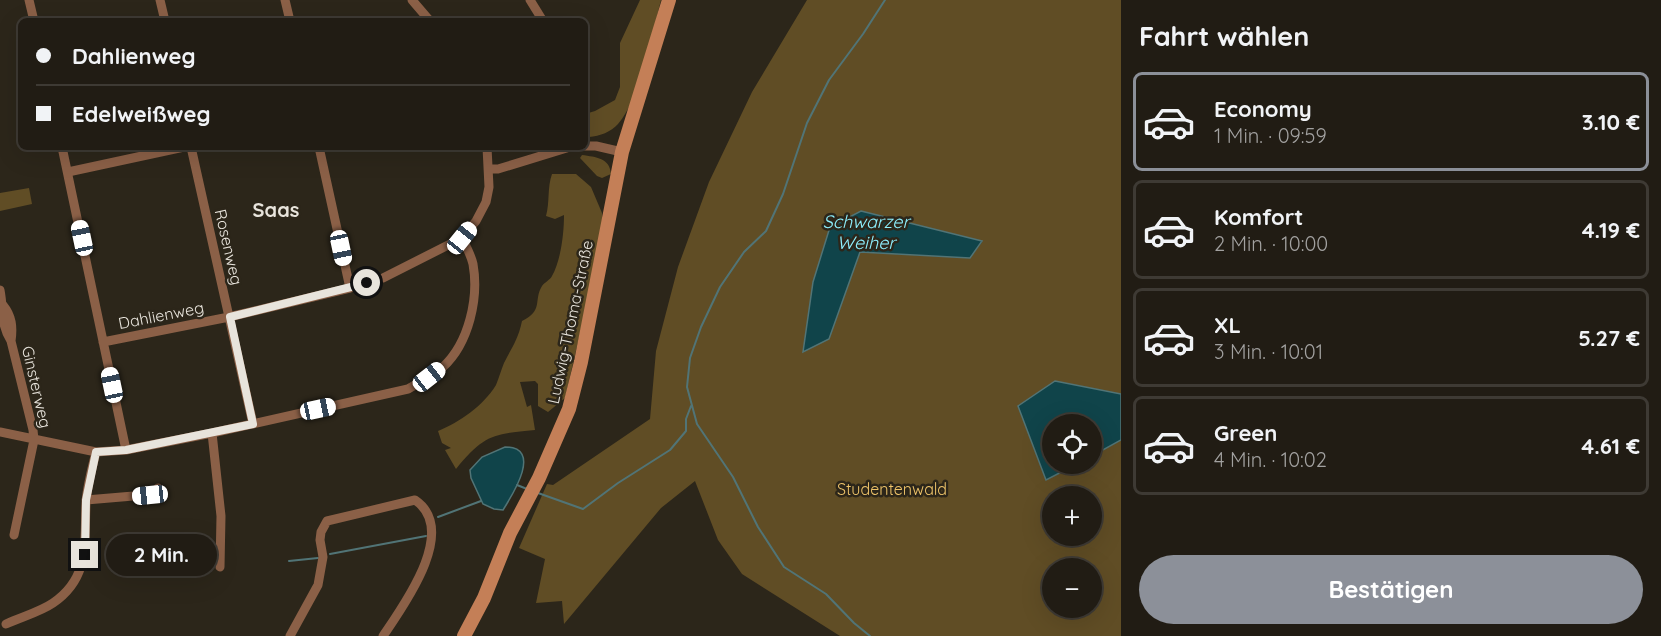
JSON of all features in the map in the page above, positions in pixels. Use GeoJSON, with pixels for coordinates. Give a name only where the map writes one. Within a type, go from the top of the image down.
{"type":"FeatureCollection","features":[{"type":"Feature","properties":{"kind":"street"},"geometry":{"type":"LineString","coordinates":[[31,0],[34,18]]}},
{"type":"Feature","properties":{"kind":"street"},"geometry":{"type":"LineString","coordinates":[[160,0],[164,18]]}},
{"type":"Feature","properties":{"kind":"street"},"geometry":{"type":"LineString","coordinates":[[285,0],[289,18]]}},
{"type":"Feature","properties":{"kind":"street"},"geometry":{"type":"LineString","coordinates":[[412,0],[427,18]]}},
{"type":"Feature","properties":{"kind":"street"},"geometry":{"type":"LineString","coordinates":[[530,0],[541,18]]}},
{"type":"Feature","properties":{"kind":"street","name":"Ludwig-Thoma-Straße"},"geometry":{"type":"LineString","coordinates":[[464,636],[484,598],[510,533],[560,434],[569,409],[581,362],[622,152],[669,0]]}},
{"type":"Feature","properties":{"kind":"street"},"geometry":{"type":"LineString","coordinates":[[588,146],[622,152]]}},
{"type":"Feature","properties":{"kind":"street"},"geometry":{"type":"LineString","coordinates":[[63,150],[126,450]]}},
{"type":"Feature","properties":{"kind":"street"},"geometry":{"type":"LineString","coordinates":[[68,172],[170,150]]}},
{"type":"Feature","properties":{"kind":"street","name":"Rosenweg"},"geometry":{"type":"LineString","coordinates":[[192,150],[253,424]]}},
{"type":"Feature","properties":{"kind":"street"},"geometry":{"type":"LineString","coordinates":[[320,150],[350,288]]}},
{"type":"Feature","properties":{"kind":"street"},"geometry":{"type":"LineString","coordinates":[[0,432],[96,452],[126,450],[253,424],[408,388],[429,377],[444,366],[458,349],[471,309],[474,286],[472,263],[462,238],[477,220],[486,202],[489,187],[487,150]]}},
{"type":"Feature","properties":{"kind":"street"},"geometry":{"type":"LineString","coordinates":[[489,169],[498,169],[560,150]]}},
{"type":"Feature","properties":{"kind":"street","name":"Dahlienweg"},"geometry":{"type":"LineString","coordinates":[[103,342],[230,317],[350,288],[383,278],[462,238]]}},
{"type":"Feature","properties":{"kind":"street","name":"Ginsterweg"},"geometry":{"type":"LineString","coordinates":[[0,290],[3,305],[0,318],[4,332],[11,341],[34,440]]}},
{"type":"Feature","properties":{"kind":"street"},"geometry":{"type":"LineString","coordinates":[[212,433],[221,516],[220,567]]}},
{"type":"Feature","properties":{"kind":"street"},"geometry":{"type":"LineString","coordinates":[[14,536],[34,440]]}},
{"type":"Feature","properties":{"kind":"street"},"geometry":{"type":"LineString","coordinates":[[6,624],[52,604],[71,586],[89,556],[86,500],[96,452]]}},
{"type":"Feature","properties":{"kind":"street"},"geometry":{"type":"LineString","coordinates":[[86,500],[157,494],[158,488]]}},
{"type":"Feature","properties":{"kind":"street"},"geometry":{"type":"LineString","coordinates":[[290,636],[318,585],[323,557],[321,532],[327,521],[415,500],[425,507],[433,537],[422,573],[383,636]]}},
{"type":"Feature","properties":{"kind":"green space"},"geometry":{"type":"Polygon","coordinates":[[[640,0],[661,0],[650,47],[626,113],[612,129],[589,137],[588,113],[615,100],[620,87],[620,43],[640,0]]]}},
{"type":"Feature","properties":{"kind":"green space","name":"Studentenwald"},"geometry":{"type":"Polygon","coordinates":[[[807,0],[1121,0],[1121,394],[1055,381],[1052,414],[1042,414],[1042,474],[1047,474],[1046,480],[1058,474],[1102,474],[1102,450],[1121,440],[1121,636],[840,636],[742,574],[718,540],[695,481],[661,508],[564,624],[562,601],[536,603],[545,559],[519,548],[547,484],[553,485],[650,419],[656,351],[678,267],[709,182],[752,92],[807,0]],[[861,211],[860,252],[970,258],[982,241],[861,211]]]}},
{"type":"Feature","properties":{"kind":"green space"},"geometry":{"type":"Polygon","coordinates":[[[582,155],[605,161],[611,174],[602,178],[597,176],[580,158],[582,155]]]}},
{"type":"Feature","properties":{"kind":"green space"},"geometry":{"type":"Polygon","coordinates":[[[552,174],[576,174],[591,187],[602,213],[603,225],[565,398],[548,412],[538,406],[538,384],[535,381],[520,382],[527,407],[531,405],[535,430],[490,438],[474,449],[456,469],[445,450],[451,448],[442,443],[438,431],[455,423],[491,393],[517,338],[522,321],[536,309],[539,291],[551,277],[558,262],[563,238],[564,215],[555,219],[546,216],[552,174]]]}},
{"type":"Feature","properties":{"kind":"green space"},"geometry":{"type":"Polygon","coordinates":[[[29,188],[32,204],[0,211],[0,193],[29,188]]]}},
{"type":"Feature","properties":{"kind":"water","name":"Schwarzer Weiher"},"geometry":{"type":"Polygon","coordinates":[[[861,211],[982,241],[970,258],[860,252],[829,339],[803,352],[813,282],[830,227],[861,211]]]}},
{"type":"Feature","properties":{"kind":"water"},"geometry":{"type":"Polygon","coordinates":[[[1055,381],[1121,394],[1121,440],[1102,450],[1102,414],[1042,414],[1042,469],[1018,406],[1055,381]]]}},
{"type":"Feature","properties":{"kind":"water"},"geometry":{"type":"Polygon","coordinates":[[[505,447],[516,449],[522,455],[524,463],[518,483],[503,510],[483,504],[471,478],[470,470],[482,457],[505,447]]]}},
{"type":"Feature","properties":{"kind":"water"},"geometry":{"type":"Polygon","coordinates":[[[1044,474],[1058,474],[1046,480],[1044,474]]]}},
{"type":"Feature","properties":{"kind":"waterway"},"geometry":{"type":"LineString","coordinates":[[870,636],[826,594],[784,567],[758,527],[733,477],[697,424],[687,387],[690,358],[701,327],[720,287],[744,252],[766,231],[783,194],[807,123],[829,80],[885,0]]}},
{"type":"Feature","properties":{"kind":"waterway"},"geometry":{"type":"LineString","coordinates":[[538,493],[583,509],[618,483],[670,450],[686,431],[686,419],[691,406]]}},
{"type":"Feature","properties":{"kind":"waterway"},"geometry":{"type":"LineString","coordinates":[[517,485],[527,489]]}},
{"type":"Feature","properties":{"kind":"waterway"},"geometry":{"type":"LineString","coordinates":[[438,517],[481,501]]}},
{"type":"Feature","properties":{"kind":"waterway"},"geometry":{"type":"LineString","coordinates":[[330,554],[426,536]]}},
{"type":"Feature","properties":{"kind":"waterway"},"geometry":{"type":"LineString","coordinates":[[289,561],[318,558]]}},
{"type":"Feature","properties":{"kind":"district","name":"Saas"},"geometry":{"type":"Point","coordinates":[276,210]}},
{"type":"Feature","properties":{"kind":"route"},"geometry":{"type":"LineString","coordinates":[[85,555],[86,500],[96,452],[126,450],[253,424],[230,317],[367,283]]}}]}
